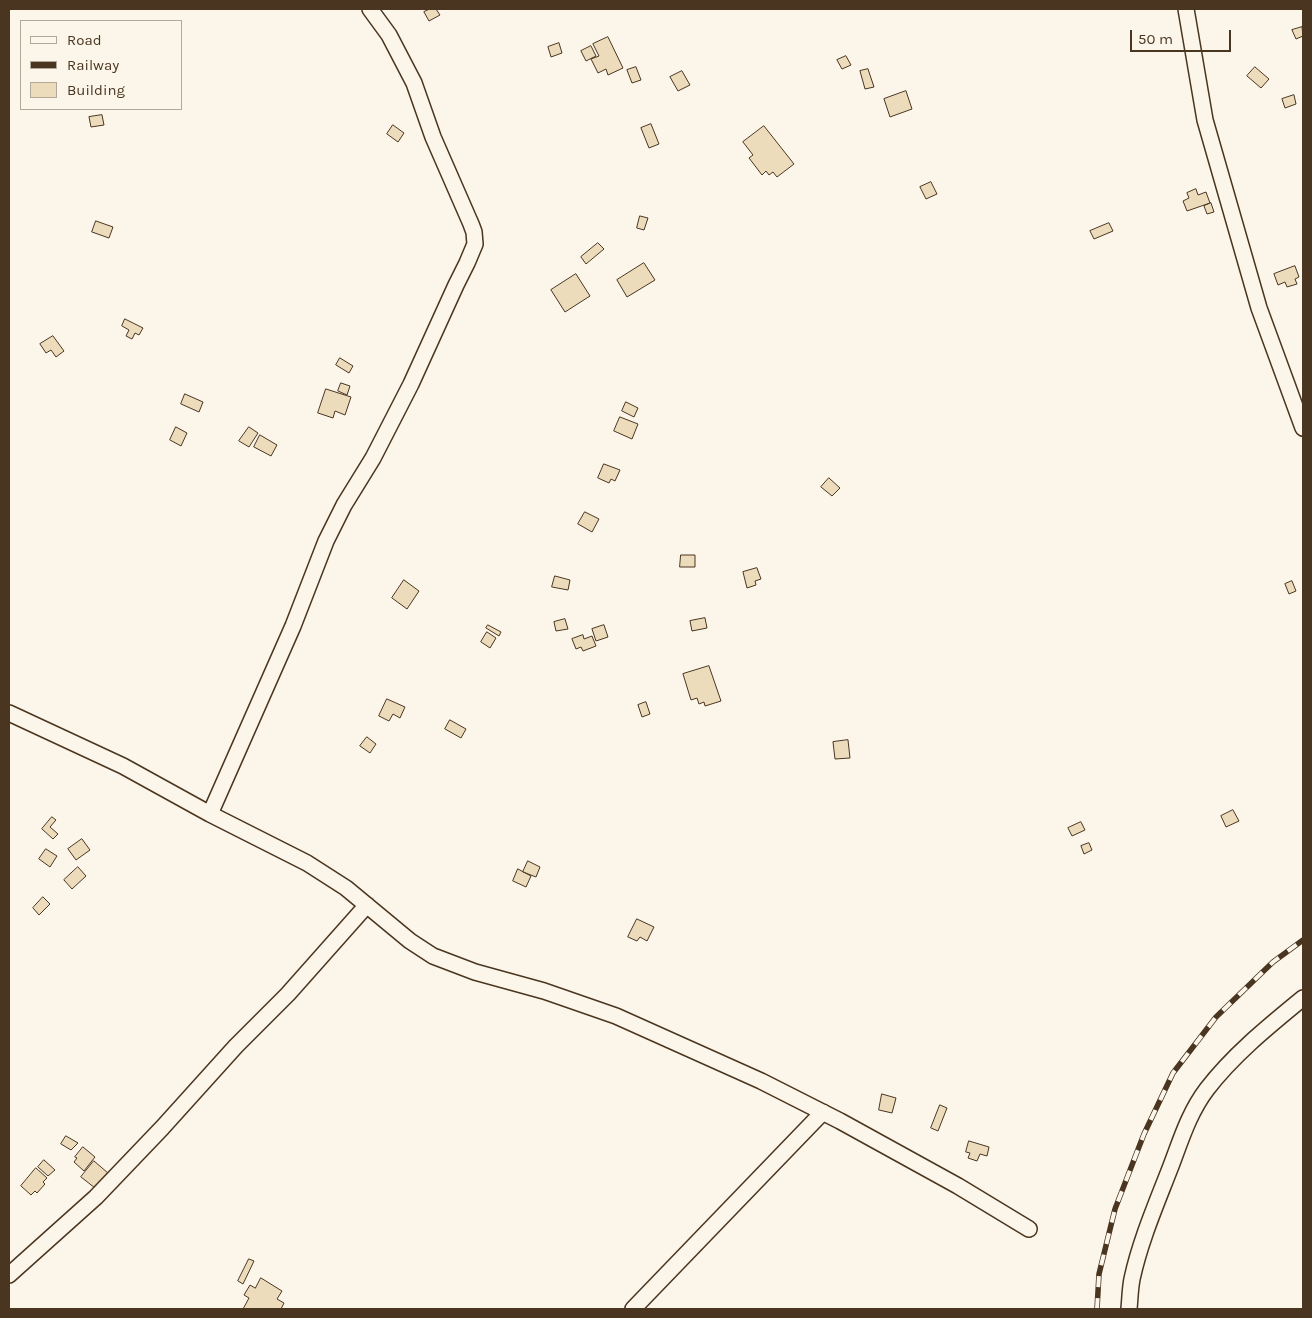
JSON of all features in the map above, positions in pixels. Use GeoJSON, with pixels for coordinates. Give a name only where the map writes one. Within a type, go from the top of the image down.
{"type":"FeatureCollection","features":[{"type":"Feature","properties":{"kind":"street"},"geometry":{"type":"LineString","coordinates":[[210,814],[293,626],[326,541],[344,505],[373,458],[411,384],[456,284],[468,263],[475,244],[472,224],[434,137],[414,83],[389,35],[370,9]]}},
{"type":"Feature","properties":{"kind":"street"},"geometry":{"type":"LineString","coordinates":[[1186,9],[1206,120],[1240,242],[1259,308],[1303,428]]}},
{"type":"Feature","properties":{"kind":"street"},"geometry":{"type":"LineString","coordinates":[[9,714],[123,766],[307,864],[346,888],[410,941],[433,956],[475,972],[544,991],[616,1016],[761,1081],[823,1112],[958,1186],[1029,1230]]}},
{"type":"Feature","properties":{"kind":"street"},"geometry":{"type":"LineString","coordinates":[[9,1275],[109,1183],[236,1046],[288,994],[367,905]]}},
{"type":"Feature","properties":{"kind":"street"},"geometry":{"type":"LineString","coordinates":[[1129,1309],[1132,1281],[1138,1255],[1182,1132],[1194,1109],[1206,1090],[1222,1071],[1247,1046],[1303,998]]}},
{"type":"Feature","properties":{"kind":"street"},"geometry":{"type":"LineString","coordinates":[[633,1309],[823,1112]]}},
{"type":"Feature","properties":{"kind":"building"},"geometry":{"type":"Polygon","coordinates":[[[436,9],[440,15],[429,21],[424,12],[436,9]]]}},
{"type":"Feature","properties":{"kind":"building"},"geometry":{"type":"Polygon","coordinates":[[[1302,27],[1303,36],[1296,39],[1292,30],[1302,27]]]}},
{"type":"Feature","properties":{"kind":"building"},"geometry":{"type":"Polygon","coordinates":[[[608,37],[623,68],[608,75],[606,69],[598,73],[591,59],[599,56],[593,44],[608,37]]]}},
{"type":"Feature","properties":{"kind":"building"},"geometry":{"type":"Polygon","coordinates":[[[559,43],[562,53],[551,57],[548,47],[559,43]]]}},
{"type":"Feature","properties":{"kind":"building"},"geometry":{"type":"Polygon","coordinates":[[[591,46],[596,56],[586,61],[581,51],[591,46]]]}},
{"type":"Feature","properties":{"kind":"building"},"geometry":{"type":"Polygon","coordinates":[[[846,56],[851,65],[842,69],[837,60],[846,56]]]}},
{"type":"Feature","properties":{"kind":"building"},"geometry":{"type":"Polygon","coordinates":[[[636,67],[641,80],[632,83],[627,70],[636,67]]]}},
{"type":"Feature","properties":{"kind":"building"},"geometry":{"type":"Polygon","coordinates":[[[1255,67],[1269,79],[1261,88],[1247,76],[1255,67]]]}},
{"type":"Feature","properties":{"kind":"building"},"geometry":{"type":"Polygon","coordinates":[[[868,69],[874,87],[865,89],[860,71],[868,69]]]}},
{"type":"Feature","properties":{"kind":"building"},"geometry":{"type":"Polygon","coordinates":[[[682,71],[690,85],[678,91],[670,77],[682,71]]]}},
{"type":"Feature","properties":{"kind":"building"},"geometry":{"type":"Polygon","coordinates":[[[906,91],[912,109],[890,117],[884,99],[906,91]]]}},
{"type":"Feature","properties":{"kind":"building"},"geometry":{"type":"Polygon","coordinates":[[[1294,95],[1296,104],[1285,108],[1282,99],[1294,95]]]}},
{"type":"Feature","properties":{"kind":"building"},"geometry":{"type":"Polygon","coordinates":[[[102,115],[104,125],[91,127],[89,117],[102,115]]]}},
{"type":"Feature","properties":{"kind":"building"},"geometry":{"type":"Polygon","coordinates":[[[651,124],[659,144],[649,148],[641,128],[651,124]]]}},
{"type":"Feature","properties":{"kind":"building"},"geometry":{"type":"Polygon","coordinates":[[[393,125],[404,133],[398,142],[387,134],[393,125]]]}},
{"type":"Feature","properties":{"kind":"building"},"geometry":{"type":"Polygon","coordinates":[[[764,126],[794,164],[777,177],[773,172],[769,175],[766,171],[762,175],[749,158],[753,155],[743,142],[764,126]]]}},
{"type":"Feature","properties":{"kind":"building"},"geometry":{"type":"Polygon","coordinates":[[[931,182],[937,194],[926,199],[920,187],[931,182]]]}},
{"type":"Feature","properties":{"kind":"building"},"geometry":{"type":"Polygon","coordinates":[[[1196,189],[1198,195],[1206,192],[1210,203],[1187,211],[1183,201],[1189,198],[1187,193],[1196,189]]]}},
{"type":"Feature","properties":{"kind":"building"},"geometry":{"type":"Polygon","coordinates":[[[1211,203],[1214,212],[1207,214],[1204,206],[1211,203]]]}},
{"type":"Feature","properties":{"kind":"building"},"geometry":{"type":"Polygon","coordinates":[[[640,216],[648,218],[644,230],[637,228],[640,216]]]}},
{"type":"Feature","properties":{"kind":"building"},"geometry":{"type":"Polygon","coordinates":[[[96,221],[113,227],[109,238],[92,232],[96,221]]]}},
{"type":"Feature","properties":{"kind":"building"},"geometry":{"type":"Polygon","coordinates":[[[1109,223],[1113,231],[1094,239],[1090,231],[1109,223]]]}},
{"type":"Feature","properties":{"kind":"building"},"geometry":{"type":"Polygon","coordinates":[[[598,243],[604,249],[586,264],[581,257],[598,243]]]}},
{"type":"Feature","properties":{"kind":"building"},"geometry":{"type":"Polygon","coordinates":[[[644,263],[655,280],[627,297],[617,280],[644,263]]]}},
{"type":"Feature","properties":{"kind":"building"},"geometry":{"type":"Polygon","coordinates":[[[1295,266],[1299,277],[1295,279],[1297,284],[1287,287],[1285,282],[1278,285],[1274,274],[1295,266]]]}},
{"type":"Feature","properties":{"kind":"building"},"geometry":{"type":"Polygon","coordinates":[[[576,274],[590,296],[565,312],[551,290],[576,274]]]}},
{"type":"Feature","properties":{"kind":"building"},"geometry":{"type":"Polygon","coordinates":[[[125,319],[143,328],[139,335],[135,333],[132,339],[126,336],[129,330],[122,326],[125,319]]]}},
{"type":"Feature","properties":{"kind":"building"},"geometry":{"type":"Polygon","coordinates":[[[53,336],[64,351],[56,357],[51,350],[46,353],[40,344],[53,336]]]}},
{"type":"Feature","properties":{"kind":"building"},"geometry":{"type":"Polygon","coordinates":[[[340,358],[353,366],[349,373],[336,365],[340,358]]]}},
{"type":"Feature","properties":{"kind":"building"},"geometry":{"type":"Polygon","coordinates":[[[341,383],[350,386],[347,395],[338,391],[341,383]]]}},
{"type":"Feature","properties":{"kind":"building"},"geometry":{"type":"Polygon","coordinates":[[[326,389],[351,397],[345,415],[335,411],[333,418],[318,413],[326,389]]]}},
{"type":"Feature","properties":{"kind":"building"},"geometry":{"type":"Polygon","coordinates":[[[185,394],[203,402],[199,412],[181,404],[185,394]]]}},
{"type":"Feature","properties":{"kind":"building"},"geometry":{"type":"Polygon","coordinates":[[[626,402],[638,408],[634,417],[622,411],[626,402]]]}},
{"type":"Feature","properties":{"kind":"building"},"geometry":{"type":"Polygon","coordinates":[[[620,417],[638,424],[632,439],[614,431],[620,417]]]}},
{"type":"Feature","properties":{"kind":"building"},"geometry":{"type":"Polygon","coordinates":[[[176,427],[187,433],[181,446],[170,440],[176,427]]]}},
{"type":"Feature","properties":{"kind":"building"},"geometry":{"type":"Polygon","coordinates":[[[249,427],[258,433],[249,447],[239,441],[249,427]]]}},
{"type":"Feature","properties":{"kind":"building"},"geometry":{"type":"Polygon","coordinates":[[[260,435],[277,445],[271,456],[254,447],[260,435]]]}},
{"type":"Feature","properties":{"kind":"building"},"geometry":{"type":"Polygon","coordinates":[[[604,464],[620,470],[615,481],[611,479],[609,483],[598,478],[604,464]]]}},
{"type":"Feature","properties":{"kind":"building"},"geometry":{"type":"Polygon","coordinates":[[[829,478],[840,488],[832,496],[821,487],[829,478]]]}},
{"type":"Feature","properties":{"kind":"building"},"geometry":{"type":"Polygon","coordinates":[[[585,512],[599,519],[592,532],[578,524],[585,512]]]}},
{"type":"Feature","properties":{"kind":"building"},"geometry":{"type":"Polygon","coordinates":[[[681,555],[695,555],[695,567],[680,567],[681,555]]]}},
{"type":"Feature","properties":{"kind":"building"},"geometry":{"type":"Polygon","coordinates":[[[757,568],[761,579],[755,581],[756,585],[747,588],[743,572],[757,568]]]}},
{"type":"Feature","properties":{"kind":"building"},"geometry":{"type":"Polygon","coordinates":[[[555,576],[570,580],[568,590],[552,587],[555,576]]]}},
{"type":"Feature","properties":{"kind":"building"},"geometry":{"type":"Polygon","coordinates":[[[404,580],[419,591],[407,609],[392,598],[404,580]]]}},
{"type":"Feature","properties":{"kind":"building"},"geometry":{"type":"Polygon","coordinates":[[[1292,581],[1296,591],[1289,594],[1285,584],[1292,581]]]}},
{"type":"Feature","properties":{"kind":"building"},"geometry":{"type":"Polygon","coordinates":[[[705,618],[707,628],[692,631],[690,621],[705,618]]]}},
{"type":"Feature","properties":{"kind":"building"},"geometry":{"type":"Polygon","coordinates":[[[565,619],[568,629],[556,631],[554,622],[565,619]]]}},
{"type":"Feature","properties":{"kind":"building"},"geometry":{"type":"Polygon","coordinates":[[[488,625],[501,632],[499,636],[486,628],[488,625]]]}},
{"type":"Feature","properties":{"kind":"building"},"geometry":{"type":"Polygon","coordinates":[[[604,625],[608,637],[596,641],[592,629],[604,625]]]}},
{"type":"Feature","properties":{"kind":"building"},"geometry":{"type":"Polygon","coordinates":[[[487,632],[496,638],[490,648],[481,642],[487,632]]]}},
{"type":"Feature","properties":{"kind":"building"},"geometry":{"type":"Polygon","coordinates":[[[583,635],[584,639],[592,636],[596,646],[583,651],[581,647],[576,649],[572,639],[583,635]]]}},
{"type":"Feature","properties":{"kind":"building"},"geometry":{"type":"Polygon","coordinates":[[[709,666],[721,701],[705,706],[704,702],[699,704],[697,698],[691,700],[683,674],[709,666]]]}},
{"type":"Feature","properties":{"kind":"building"},"geometry":{"type":"Polygon","coordinates":[[[387,699],[405,707],[400,718],[393,714],[389,721],[379,716],[387,699]]]}},
{"type":"Feature","properties":{"kind":"building"},"geometry":{"type":"Polygon","coordinates":[[[646,702],[650,714],[642,717],[638,705],[646,702]]]}},
{"type":"Feature","properties":{"kind":"building"},"geometry":{"type":"Polygon","coordinates":[[[450,720],[466,729],[461,738],[445,729],[450,720]]]}},
{"type":"Feature","properties":{"kind":"building"},"geometry":{"type":"Polygon","coordinates":[[[367,737],[376,744],[370,753],[360,746],[367,737]]]}},
{"type":"Feature","properties":{"kind":"building"},"geometry":{"type":"Polygon","coordinates":[[[848,740],[850,758],[835,759],[833,742],[848,740]]]}},
{"type":"Feature","properties":{"kind":"building"},"geometry":{"type":"Polygon","coordinates":[[[1233,810],[1239,821],[1226,827],[1221,816],[1233,810]]]}},
{"type":"Feature","properties":{"kind":"building"},"geometry":{"type":"Polygon","coordinates":[[[52,817],[56,820],[50,827],[58,834],[53,839],[42,829],[52,817]]]}},
{"type":"Feature","properties":{"kind":"building"},"geometry":{"type":"Polygon","coordinates":[[[1081,822],[1085,830],[1072,836],[1068,828],[1081,822]]]}},
{"type":"Feature","properties":{"kind":"building"},"geometry":{"type":"Polygon","coordinates":[[[82,839],[90,850],[76,860],[68,849],[82,839]]]}},
{"type":"Feature","properties":{"kind":"building"},"geometry":{"type":"Polygon","coordinates":[[[1089,843],[1092,850],[1084,854],[1081,846],[1089,843]]]}},
{"type":"Feature","properties":{"kind":"building"},"geometry":{"type":"Polygon","coordinates":[[[46,849],[57,856],[50,867],[39,859],[46,849]]]}},
{"type":"Feature","properties":{"kind":"building"},"geometry":{"type":"Polygon","coordinates":[[[528,861],[540,867],[536,877],[523,872],[528,861]]]}},
{"type":"Feature","properties":{"kind":"building"},"geometry":{"type":"Polygon","coordinates":[[[78,867],[86,876],[72,889],[64,880],[78,867]]]}},
{"type":"Feature","properties":{"kind":"building"},"geometry":{"type":"Polygon","coordinates":[[[518,869],[531,876],[526,887],[513,881],[518,869]]]}},
{"type":"Feature","properties":{"kind":"building"},"geometry":{"type":"Polygon","coordinates":[[[43,897],[50,904],[39,915],[33,908],[43,897]]]}},
{"type":"Feature","properties":{"kind":"building"},"geometry":{"type":"Polygon","coordinates":[[[637,919],[654,927],[647,941],[640,937],[637,941],[628,937],[637,919]]]}},
{"type":"Feature","properties":{"kind":"building"},"geometry":{"type":"Polygon","coordinates":[[[882,1094],[896,1098],[892,1113],[879,1110],[882,1094]]]}},
{"type":"Feature","properties":{"kind":"building"},"geometry":{"type":"Polygon","coordinates":[[[940,1105],[947,1108],[938,1131],[931,1128],[940,1105]]]}},
{"type":"Feature","properties":{"kind":"building"},"geometry":{"type":"Polygon","coordinates":[[[66,1136],[78,1143],[71,1150],[61,1144],[66,1136]]]}},
{"type":"Feature","properties":{"kind":"building"},"geometry":{"type":"Polygon","coordinates":[[[969,1141],[989,1147],[987,1156],[980,1154],[977,1161],[968,1158],[970,1153],[966,1152],[969,1141]]]}},
{"type":"Feature","properties":{"kind":"building"},"geometry":{"type":"Polygon","coordinates":[[[83,1147],[95,1157],[84,1171],[74,1162],[77,1158],[75,1157],[83,1147]]]}},
{"type":"Feature","properties":{"kind":"building"},"geometry":{"type":"Polygon","coordinates":[[[44,1160],[55,1170],[48,1176],[38,1167],[44,1160]]]}},
{"type":"Feature","properties":{"kind":"building"},"geometry":{"type":"Polygon","coordinates":[[[94,1161],[108,1173],[95,1188],[81,1177],[94,1161]]]}},
{"type":"Feature","properties":{"kind":"building"},"geometry":{"type":"Polygon","coordinates":[[[36,1168],[47,1178],[43,1182],[45,1184],[37,1193],[35,1191],[31,1195],[21,1186],[36,1168]]]}},
{"type":"Feature","properties":{"kind":"building"},"geometry":{"type":"Polygon","coordinates":[[[249,1259],[254,1261],[243,1284],[238,1281],[249,1259]]]}},
{"type":"Feature","properties":{"kind":"building"},"geometry":{"type":"Polygon","coordinates":[[[261,1278],[282,1291],[277,1299],[284,1303],[281,1309],[243,1309],[249,1298],[244,1295],[250,1285],[255,1288],[261,1278]]]}},
{"type":"Feature","properties":{"kind":"railway"},"geometry":{"type":"LineString","coordinates":[[1097,1309],[1099,1274],[1115,1209],[1144,1134],[1173,1073],[1216,1017],[1273,962],[1303,940]]}}]}
